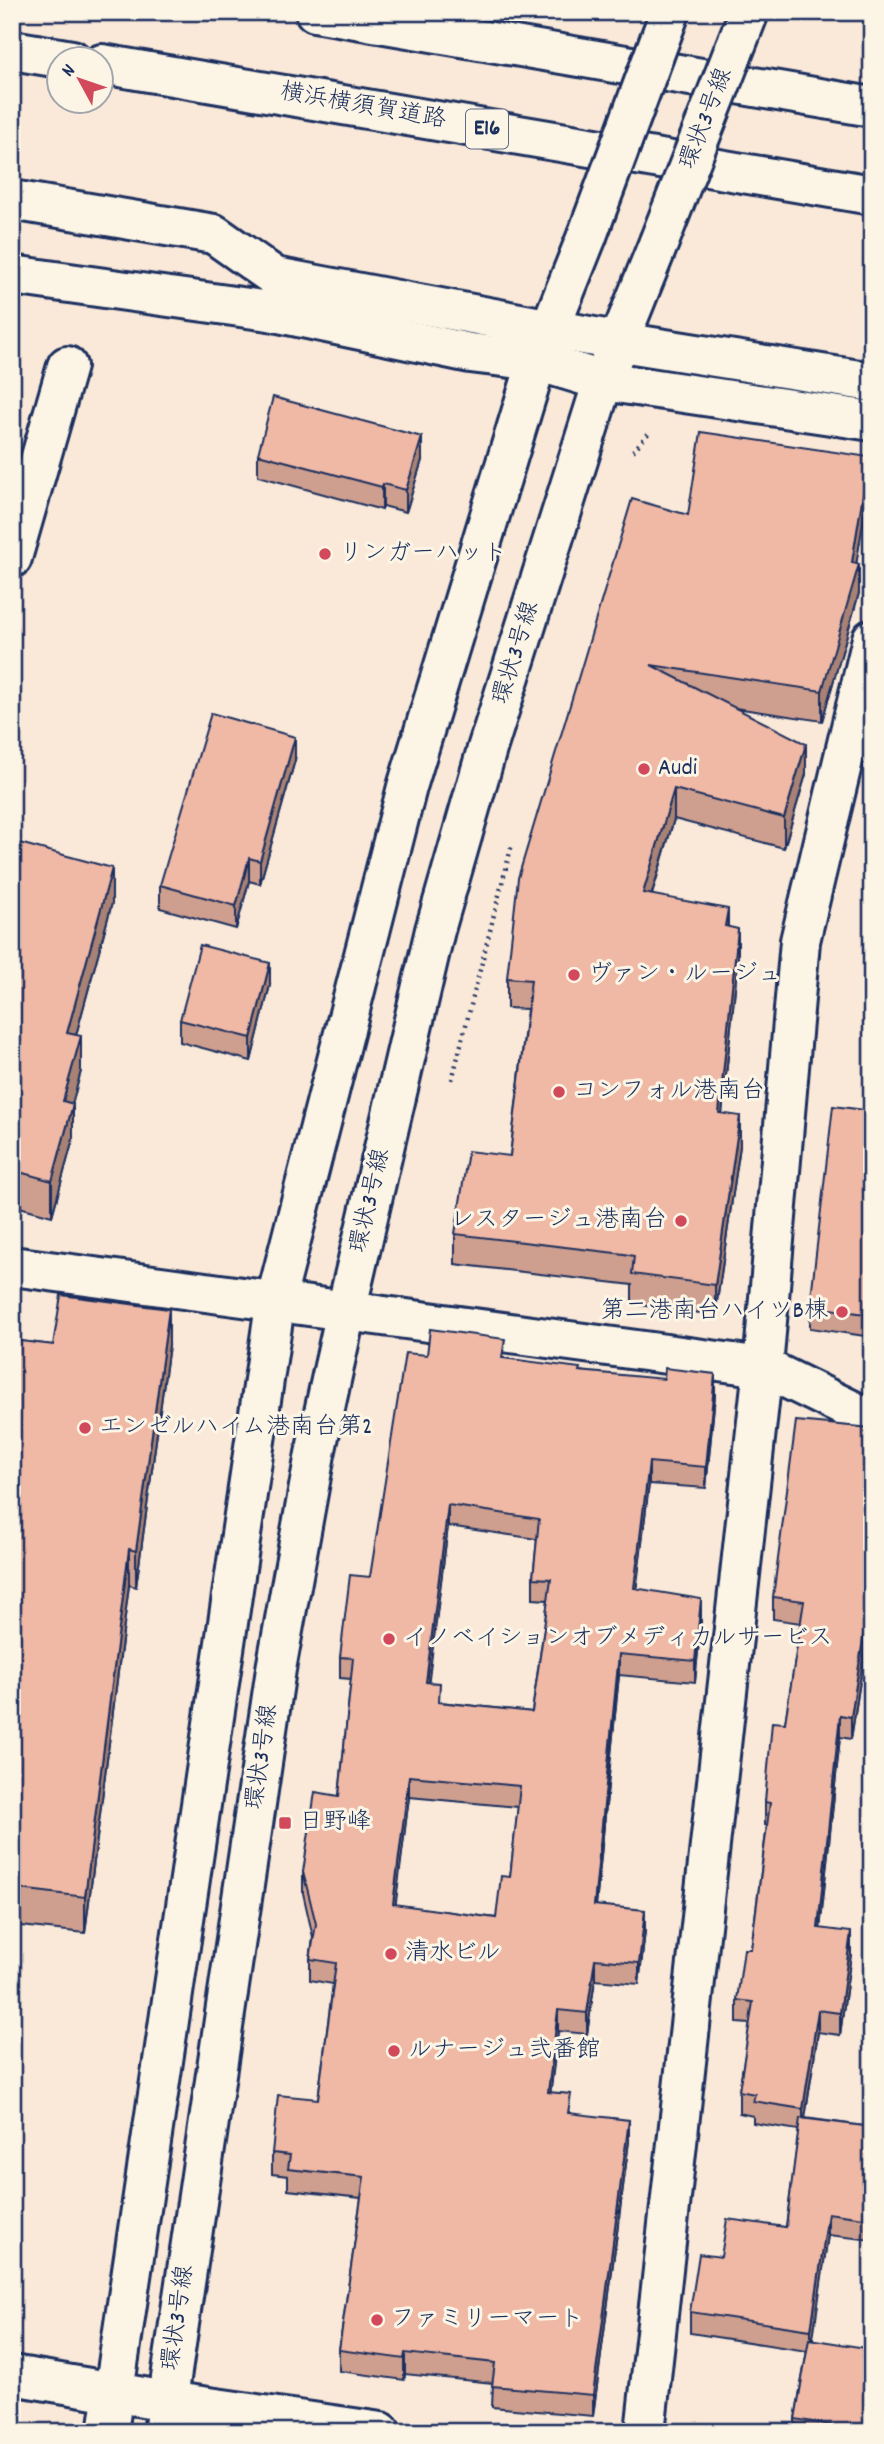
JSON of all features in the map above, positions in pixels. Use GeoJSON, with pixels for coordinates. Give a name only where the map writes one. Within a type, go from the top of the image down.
{"type":"FeatureCollection","features":[{"type":"Feature","properties":{"kind":"main road"},"geometry":{"type":"LineString","coordinates":[[315,12],[872,107]]}},
{"type":"Feature","properties":{"kind":"main road"},"geometry":{"type":"LineString","coordinates":[[108,2432],[276,1299],[407,787],[544,344],[670,12]]}},
{"type":"Feature","properties":{"kind":"main road","name":"環状3号線"},"geometry":{"type":"LineString","coordinates":[[165,2417],[276,1669],[315,1454],[435,930],[487,749],[603,381],[621,342],[748,12]]}},
{"type":"Feature","properties":{"kind":"main road"},"geometry":{"type":"LineString","coordinates":[[12,50],[46,56]]}},
{"type":"Feature","properties":{"kind":"main road","name":"横浜横須賀道路"},"geometry":{"type":"LineString","coordinates":[[116,66],[872,195]]}},
{"type":"Feature","properties":{"kind":"main road"},"geometry":{"type":"LineString","coordinates":[[12,200],[214,234],[275,277],[544,344],[603,381],[872,421]]}},
{"type":"Feature","properties":{"kind":"main road"},"geometry":{"type":"LineString","coordinates":[[12,275],[269,311],[470,353],[544,344],[621,342],[872,382]]}},
{"type":"Feature","properties":{"kind":"main road"},"geometry":{"type":"LineString","coordinates":[[12,558],[67,366]]}},
{"type":"Feature","properties":{"kind":"main road"},"geometry":{"type":"LineString","coordinates":[[645,2432],[763,1367],[800,941],[872,639]]}},
{"type":"Feature","properties":{"kind":"main road"},"geometry":{"type":"LineString","coordinates":[[12,1266],[276,1299],[346,1311],[763,1367],[872,1420]]}},
{"type":"Feature","properties":{"kind":"main road"},"geometry":{"type":"LineString","coordinates":[[12,2375],[113,2393],[165,2417],[381,2432]]}},
{"type":"Feature","properties":{"kind":"building"},"geometry":{"type":"Polygon","coordinates":[[[273,397],[422,437],[406,490],[383,484],[382,487],[258,454],[273,397]]]}},
{"type":"Feature","properties":{"kind":"building"},"geometry":{"type":"Polygon","coordinates":[[[701,432],[869,457],[852,562],[859,564],[822,691],[651,665],[806,744],[784,818],[674,789],[643,893],[728,909],[725,926],[738,929],[719,1113],[740,1116],[715,1285],[632,1274],[634,1256],[624,1254],[455,1234],[468,1151],[510,1156],[531,980],[507,978],[518,878],[632,499],[688,515],[701,432]]]}},
{"type":"Feature","properties":{"kind":"building"},"geometry":{"type":"Polygon","coordinates":[[[211,713],[295,737],[260,861],[249,858],[236,906],[160,885],[211,713]]]}},
{"type":"Feature","properties":{"kind":"building"},"geometry":{"type":"Polygon","coordinates":[[[12,841],[112,868],[67,1033],[81,1036],[63,1101],[73,1104],[52,1181],[12,1170],[12,841]]]}},
{"type":"Feature","properties":{"kind":"building"},"geometry":{"type":"Polygon","coordinates":[[[200,945],[270,963],[251,1038],[180,1020],[200,945]]]}},
{"type":"Feature","properties":{"kind":"building"},"geometry":{"type":"Polygon","coordinates":[[[833,1106],[872,1111],[872,1315],[810,1306],[833,1106]]]}},
{"type":"Feature","properties":{"kind":"building"},"geometry":{"type":"Polygon","coordinates":[[[61,1295],[169,1309],[136,1551],[129,1549],[85,1897],[12,1888],[12,1340],[53,1345],[61,1295]]]}},
{"type":"Feature","properties":{"kind":"building"},"geometry":{"type":"Polygon","coordinates":[[[430,1329],[505,1339],[502,1358],[580,1368],[579,1371],[664,1379],[665,1368],[715,1374],[706,1467],[649,1462],[634,1588],[701,1599],[695,1661],[619,1654],[594,1905],[645,1910],[639,1963],[595,1959],[587,2013],[558,2010],[548,2092],[571,2094],[568,2113],[629,2120],[593,2395],[492,2386],[495,2363],[405,2353],[404,2359],[339,2350],[364,2177],[288,2169],[290,2155],[272,2153],[278,2095],[318,2099],[336,1963],[310,1959],[316,1924],[303,1872],[315,1792],[339,1796],[353,1658],[340,1657],[350,1575],[370,1577],[405,1353],[427,1355],[430,1329]],[[448,1505],[426,1682],[440,1683],[439,1702],[532,1712],[551,1579],[533,1578],[539,1519],[448,1505]],[[409,1776],[393,1904],[496,1918],[501,1876],[510,1877],[520,1786],[409,1776]]]}},
{"type":"Feature","properties":{"kind":"building"},"geometry":{"type":"Polygon","coordinates":[[[796,1421],[871,1428],[867,1466],[872,1467],[872,1607],[868,1607],[851,1717],[840,1715],[818,1928],[851,1932],[840,2013],[818,2010],[803,2109],[753,2101],[755,2094],[739,2091],[753,2002],[737,2000],[744,1949],[751,1949],[770,1803],[765,1802],[772,1722],[785,1723],[804,1601],[773,1597],[796,1421]]]}},
{"type":"Feature","properties":{"kind":"building"},"geometry":{"type":"Polygon","coordinates":[[[800,2118],[872,2127],[872,2219],[828,2213],[811,2330],[690,2312],[699,2254],[721,2257],[727,2219],[786,2227],[800,2118]]]}},
{"type":"Feature","properties":{"kind":"building"},"geometry":{"type":"Polygon","coordinates":[[[809,2339],[872,2349],[872,2432],[795,2419],[809,2339]]]}},
{"type":"Feature","properties":{"kind":"place","name":"リンガーハット"},"geometry":{"type":"Point","coordinates":[325,554]}},
{"type":"Feature","properties":{"kind":"place","name":"Audi"},"geometry":{"type":"Point","coordinates":[644,769]}},
{"type":"Feature","properties":{"kind":"place","name":"ヴァン・ルージュ"},"geometry":{"type":"Point","coordinates":[574,975]}},
{"type":"Feature","properties":{"kind":"place","name":"コンフォル港南台"},"geometry":{"type":"Point","coordinates":[559,1092]}},
{"type":"Feature","properties":{"kind":"place","name":"レスタージュ港南台"},"geometry":{"type":"Point","coordinates":[681,1221]}},
{"type":"Feature","properties":{"kind":"place","name":"第二港南台ハイツB棟"},"geometry":{"type":"Point","coordinates":[842,1312]}},
{"type":"Feature","properties":{"kind":"place","name":"エンゼルハイム港南台第2"},"geometry":{"type":"Point","coordinates":[85,1428]}},
{"type":"Feature","properties":{"kind":"place","name":"イノベイションオブメディカルサービス"},"geometry":{"type":"Point","coordinates":[389,1639]}},
{"type":"Feature","properties":{"kind":"place","name":"日野峰"},"geometry":{"type":"Point","coordinates":[285,1823]}},
{"type":"Feature","properties":{"kind":"place","name":"清水ビル"},"geometry":{"type":"Point","coordinates":[391,1954]}},
{"type":"Feature","properties":{"kind":"place","name":"ルナージュ弐番館"},"geometry":{"type":"Point","coordinates":[394,2051]}},
{"type":"Feature","properties":{"kind":"place","name":"ファミリーマート"},"geometry":{"type":"Point","coordinates":[377,2320]}}]}
